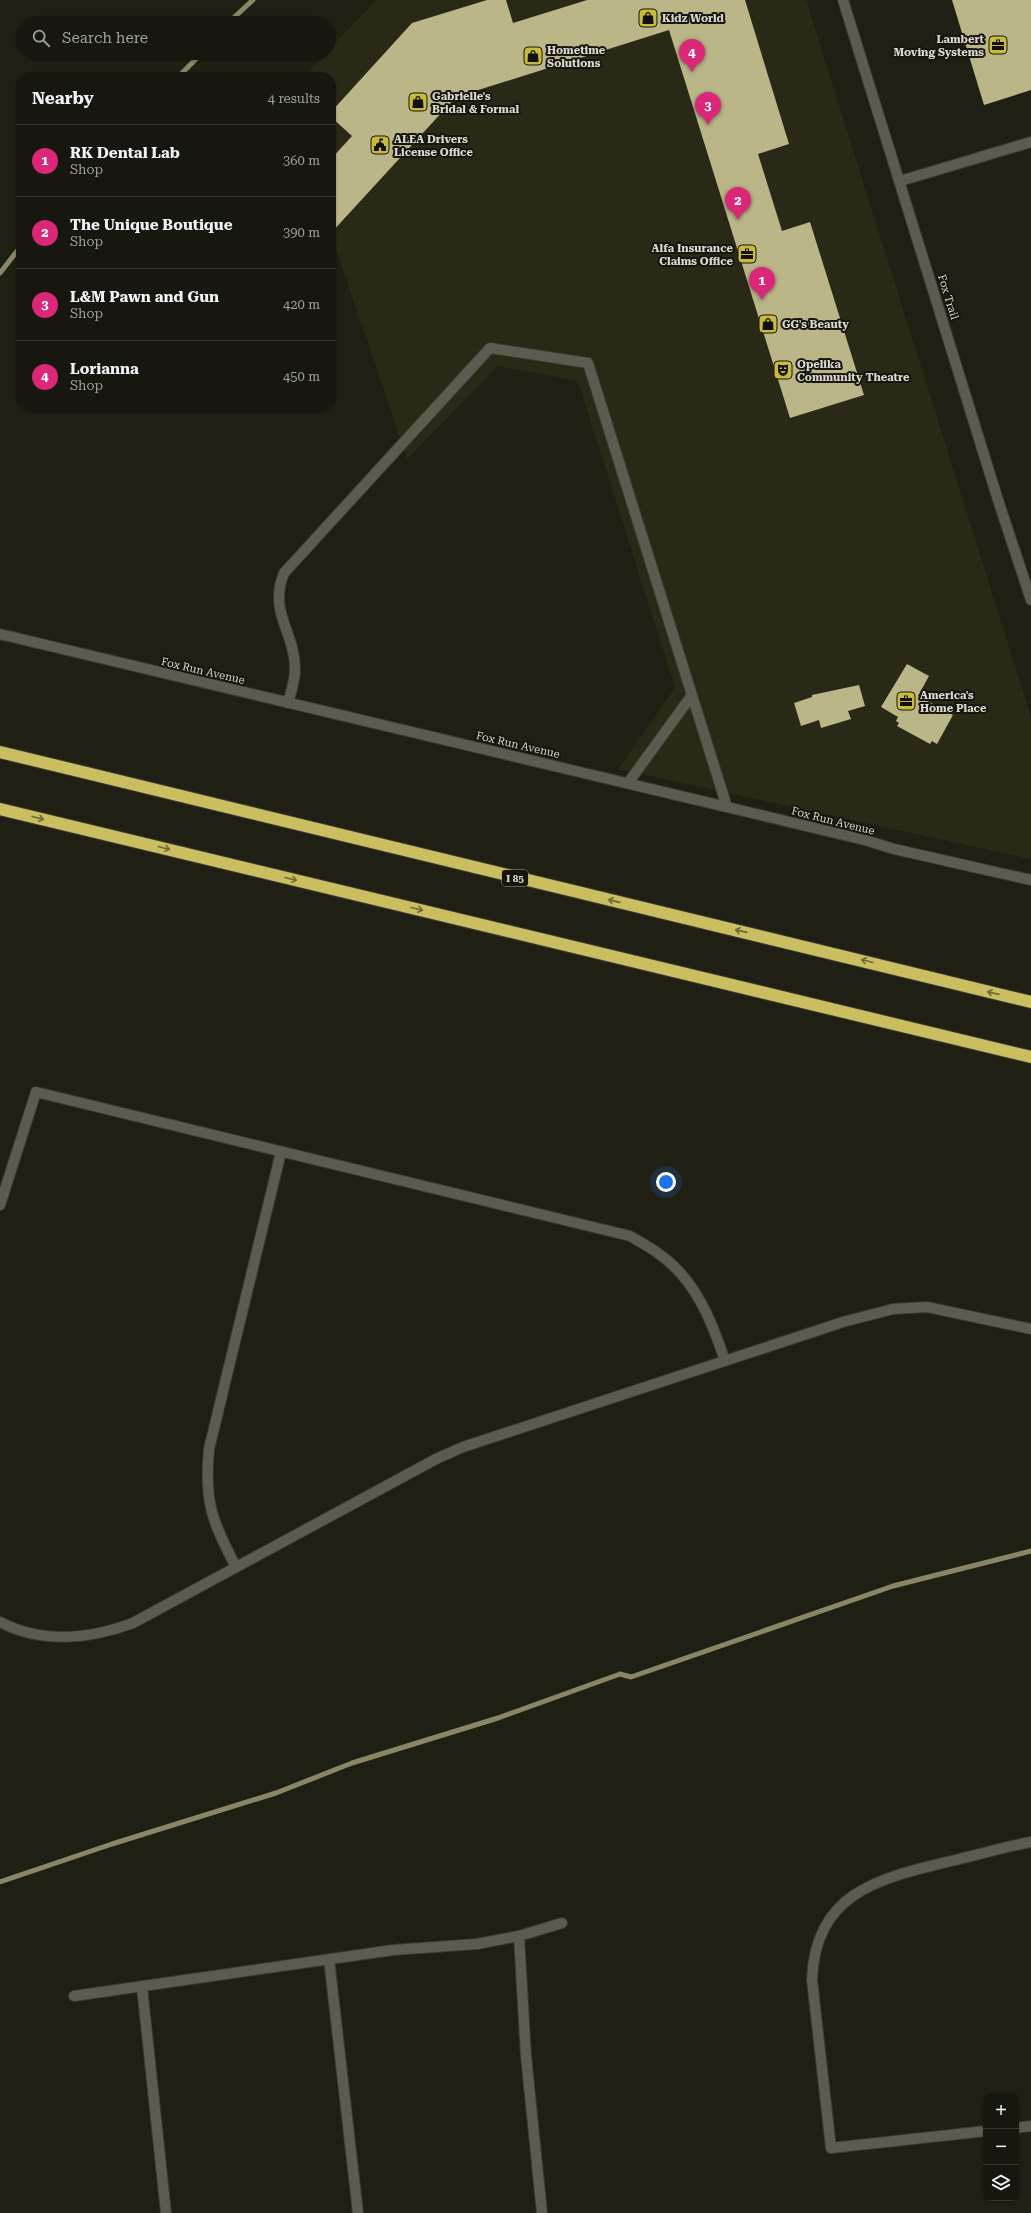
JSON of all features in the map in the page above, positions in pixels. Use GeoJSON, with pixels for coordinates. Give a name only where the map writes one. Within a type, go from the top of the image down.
{"type":"FeatureCollection","features":[{"type":"Feature","properties":{"kind":"highway","name":"I 85"},"geometry":{"type":"LineString","coordinates":[[0,752],[1031,1002]]}},
{"type":"Feature","properties":{"kind":"highway"},"geometry":{"type":"LineString","coordinates":[[0,809],[1031,1057]]}},
{"type":"Feature","properties":{"kind":"street","name":"Fox Trail"},"geometry":{"type":"LineString","coordinates":[[843,0],[998,500],[1031,600]]}},
{"type":"Feature","properties":{"kind":"street"},"geometry":{"type":"LineString","coordinates":[[900,181],[1031,142]]}},
{"type":"Feature","properties":{"kind":"street"},"geometry":{"type":"LineString","coordinates":[[288,703],[295,669],[277,599],[279,585],[284,573],[490,348],[588,363],[727,807]]}},
{"type":"Feature","properties":{"kind":"street","name":"Fox Run Avenue"},"geometry":{"type":"LineString","coordinates":[[0,634],[628,783],[894,849],[1031,880]]}},
{"type":"Feature","properties":{"kind":"street"},"geometry":{"type":"LineString","coordinates":[[628,783],[692,695]]}},
{"type":"Feature","properties":{"kind":"street"},"geometry":{"type":"LineString","coordinates":[[0,1205],[36,1092],[630,1236],[660,1254],[683,1275],[702,1303],[715,1331],[725,1360]]}},
{"type":"Feature","properties":{"kind":"street"},"geometry":{"type":"LineString","coordinates":[[236,1567],[215,1524],[209,1505],[206,1478],[209,1449],[281,1152]]}},
{"type":"Feature","properties":{"kind":"street"},"geometry":{"type":"LineString","coordinates":[[0,1622],[15,1630],[43,1635],[76,1637],[109,1632],[133,1624],[436,1459],[463,1447],[843,1322],[893,1309],[927,1306],[1031,1329]]}},
{"type":"Feature","properties":{"kind":"street"},"geometry":{"type":"LineString","coordinates":[[983,2131],[831,2148],[813,1987],[813,1960],[819,1939],[828,1922],[839,1907],[870,1884],[912,1870],[1031,1842]]}},
{"type":"Feature","properties":{"kind":"street"},"geometry":{"type":"LineString","coordinates":[[74,1996],[393,1950],[477,1944],[519,1936],[562,1924]]}},
{"type":"Feature","properties":{"kind":"street"},"geometry":{"type":"LineString","coordinates":[[519,1936],[526,2056],[542,2213]]}},
{"type":"Feature","properties":{"kind":"street"},"geometry":{"type":"LineString","coordinates":[[329,1959],[358,2213]]}},
{"type":"Feature","properties":{"kind":"street"},"geometry":{"type":"LineString","coordinates":[[142,1987],[166,2213]]}},
{"type":"Feature","properties":{"kind":"street"},"geometry":{"type":"LineString","coordinates":[[1019,2128],[1031,2126]]}},
{"type":"Feature","properties":{"kind":"shaded area"},"geometry":{"type":"Polygon","coordinates":[[[376,0],[806,0],[1031,717],[1031,859],[618,769],[675,688],[578,381],[498,366],[407,459],[336,249],[336,72],[309,72],[320,60],[336,60],[336,43],[376,0]]]}},
{"type":"Feature","properties":{"kind":"building"},"geometry":{"type":"Polygon","coordinates":[[[487,0],[506,0],[513,23],[587,0],[745,0],[789,144],[758,154],[782,231],[810,222],[864,395],[790,418],[669,30],[456,97],[336,228],[336,154],[352,136],[336,122],[336,107],[412,23],[487,0]]]}},
{"type":"Feature","properties":{"kind":"building","name":"Lambert Moving Systems"},"geometry":{"type":"Polygon","coordinates":[[[952,0],[1031,0],[1031,90],[984,105],[952,0]]]}},
{"type":"Feature","properties":{"kind":"building","name":"America's Home Place"},"geometry":{"type":"Polygon","coordinates":[[[907,664],[929,676],[918,696],[953,715],[937,744],[932,741],[930,744],[897,726],[899,723],[896,721],[898,717],[881,707],[907,664]]]}},
{"type":"Feature","properties":{"kind":"building"},"geometry":{"type":"Polygon","coordinates":[[[859,685],[865,706],[848,711],[851,719],[821,728],[819,720],[801,726],[794,703],[812,697],[812,695],[859,685]]]}},
{"type":"Feature","properties":{"kind":"waterway"},"geometry":{"type":"LineString","coordinates":[[236,16],[253,0]]}},
{"type":"Feature","properties":{"kind":"waterway"},"geometry":{"type":"LineString","coordinates":[[183,72],[195,60]]}},
{"type":"Feature","properties":{"kind":"waterway"},"geometry":{"type":"LineString","coordinates":[[0,273],[16,252]]}},
{"type":"Feature","properties":{"kind":"waterway"},"geometry":{"type":"LineString","coordinates":[[0,1882],[112,1844],[276,1793],[352,1763],[498,1718],[620,1674],[631,1677],[893,1586],[1031,1551]]}},
{"type":"Feature","properties":{"kind":"place","name":"Kidz World"},"geometry":{"type":"Point","coordinates":[648,18]}},
{"type":"Feature","properties":{"kind":"place","name":"Lambert Moving Systems"},"geometry":{"type":"Point","coordinates":[998,45]}},
{"type":"Feature","properties":{"kind":"place","name":"Hometime Solutions"},"geometry":{"type":"Point","coordinates":[533,56]}},
{"type":"Feature","properties":{"kind":"place","name":"Lorianna"},"geometry":{"type":"Point","coordinates":[692,72]}},
{"type":"Feature","properties":{"kind":"place","name":"Gabrielle's Bridal & Formal"},"geometry":{"type":"Point","coordinates":[418,102]}},
{"type":"Feature","properties":{"kind":"place","name":"L&M Pawn and Gun"},"geometry":{"type":"Point","coordinates":[708,125]}},
{"type":"Feature","properties":{"kind":"place","name":"ALEA Drivers License Office"},"geometry":{"type":"Point","coordinates":[380,145]}},
{"type":"Feature","properties":{"kind":"place","name":"The Unique Boutique"},"geometry":{"type":"Point","coordinates":[738,220]}},
{"type":"Feature","properties":{"kind":"place","name":"Alfa Insurance Claims Office"},"geometry":{"type":"Point","coordinates":[747,254]}},
{"type":"Feature","properties":{"kind":"place","name":"RK Dental Lab"},"geometry":{"type":"Point","coordinates":[762,300]}},
{"type":"Feature","properties":{"kind":"place","name":"GG's Beauty"},"geometry":{"type":"Point","coordinates":[768,324]}},
{"type":"Feature","properties":{"kind":"place","name":"Opelika Community Theatre"},"geometry":{"type":"Point","coordinates":[783,370]}},
{"type":"Feature","properties":{"kind":"place","name":"America's Home Place"},"geometry":{"type":"Point","coordinates":[906,701]}}]}
